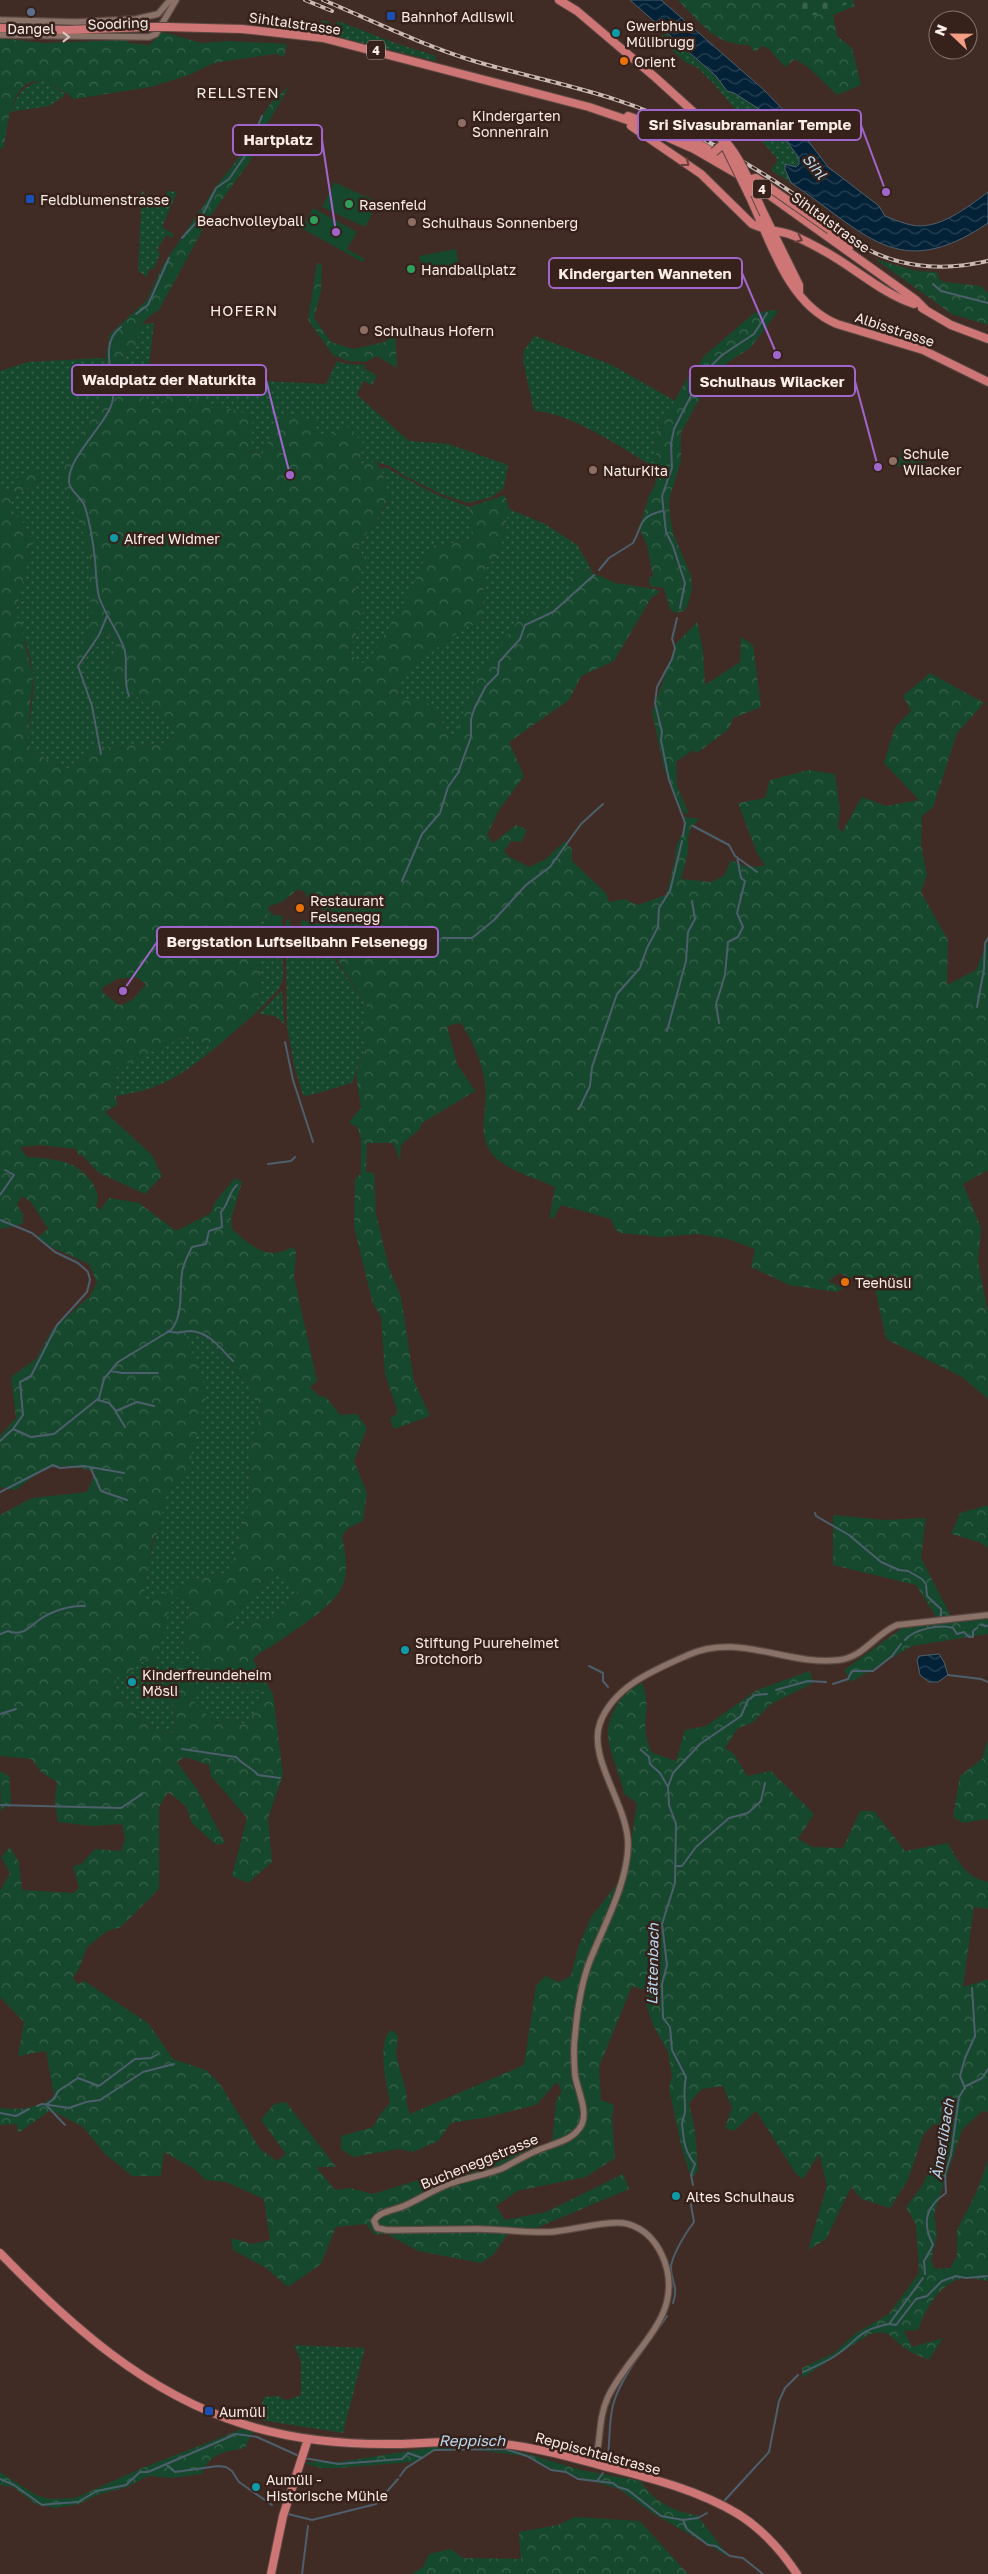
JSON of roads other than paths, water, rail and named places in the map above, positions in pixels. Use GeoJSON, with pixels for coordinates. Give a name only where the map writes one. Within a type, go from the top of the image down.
{"type":"FeatureCollection","features":[{"type":"Feature","properties":{"kind":"main road","name":"Albisstrasse"},"geometry":{"type":"LineString","coordinates":[[559,0],[577,11],[693,111],[732,149],[764,214],[788,280],[814,309],[832,322],[923,350],[988,382]]}},
{"type":"Feature","properties":{"kind":"main road","name":"Sihltalstrasse"},"geometry":{"type":"LineString","coordinates":[[0,28],[66,30],[167,27],[242,29],[323,38],[606,112],[662,134],[725,166],[800,215],[877,271],[925,309]]}},
{"type":"Feature","properties":{"kind":"main road","name":"Sihltalstrasse"},"geometry":{"type":"LineString","coordinates":[[579,106],[587,111],[631,126],[692,153],[751,187],[914,304],[952,325],[988,339]]}},
{"type":"Feature","properties":{"kind":"main road"},"geometry":{"type":"LineString","coordinates":[[606,112],[632,116],[665,128],[731,161],[744,170]]}},
{"type":"Feature","properties":{"kind":"main road"},"geometry":{"type":"LineString","coordinates":[[631,126],[688,164],[727,197],[752,224],[789,234],[824,251],[900,299],[914,304]]}},
{"type":"Feature","properties":{"kind":"main road","name":"Albisstrasse"},"geometry":{"type":"LineString","coordinates":[[720,136],[722,145],[769,230]]}},
{"type":"Feature","properties":{"kind":"main road"},"geometry":{"type":"LineString","coordinates":[[714,152],[722,145]]}},
{"type":"Feature","properties":{"kind":"main road"},"geometry":{"type":"LineString","coordinates":[[748,192],[748,180],[756,178],[763,181],[830,230],[865,258],[877,271]]}},
{"type":"Feature","properties":{"kind":"main road","name":"Reppischtalstrasse"},"geometry":{"type":"LineString","coordinates":[[0,2253],[65,2319],[95,2344],[150,2381],[195,2405],[242,2424],[308,2439],[375,2444],[506,2444],[554,2452],[595,2463],[674,2486],[730,2509],[760,2530],[774,2544],[797,2574]]}},
{"type":"Feature","properties":{"kind":"main road"},"geometry":{"type":"LineString","coordinates":[[271,2574],[284,2516],[308,2439]]}},
{"type":"Feature","properties":{"kind":"street"},"geometry":{"type":"LineString","coordinates":[[150,17],[164,10],[172,2]]}},
{"type":"Feature","properties":{"kind":"street"},"geometry":{"type":"LineString","coordinates":[[158,31],[172,2]]}},
{"type":"Feature","properties":{"kind":"street","name":"Soodring"},"geometry":{"type":"LineString","coordinates":[[0,20],[76,22],[150,17],[157,23],[158,31],[149,37],[0,35]]}},
{"type":"Feature","properties":{"kind":"street","name":"Bucheneggstrasse"},"geometry":{"type":"LineString","coordinates":[[595,2463],[601,2418],[608,2397],[659,2321],[667,2301],[669,2285],[666,2268],[662,2256],[652,2239],[636,2228],[620,2223],[548,2232],[476,2229],[387,2230],[378,2228],[374,2221],[379,2215],[418,2200],[448,2184],[500,2169],[539,2150],[564,2141],[581,2124],[583,2110],[574,2064],[575,2033],[586,1975],[610,1915],[628,1852],[626,1822],[598,1748],[597,1734],[601,1720],[612,1701],[625,1688],[700,1651],[720,1647],[742,1647],[818,1660],[836,1660],[859,1654],[888,1630],[897,1626],[988,1614]]}},
{"type":"Feature","properties":{"kind":"water","name":"Sihl"},"geometry":{"type":"Polygon","coordinates":[[[630,0],[661,0],[764,90],[790,117],[828,167],[879,206],[885,216],[911,225],[932,224],[952,216],[988,192],[988,223],[956,241],[929,250],[905,250],[883,244],[862,233],[791,183],[785,169],[785,164],[796,167],[799,164],[799,158],[767,114],[734,93],[727,91],[716,76],[630,0]]]}},
{"type":"Feature","properties":{"kind":"water"},"geometry":{"type":"Polygon","coordinates":[[[939,1654],[948,1675],[938,1682],[929,1682],[920,1675],[917,1660],[919,1656],[939,1654]]]}},
{"type":"Feature","properties":{"kind":"waterway"},"geometry":{"type":"LineString","coordinates":[[182,238],[202,216],[216,188],[229,179],[247,153],[262,116]]}},
{"type":"Feature","properties":{"kind":"waterway"},"geometry":{"type":"LineString","coordinates":[[136,314],[148,305],[169,258]]}},
{"type":"Feature","properties":{"kind":"waterway"},"geometry":{"type":"LineString","coordinates":[[933,284],[941,291],[988,303]]}},
{"type":"Feature","properties":{"kind":"waterway"},"geometry":{"type":"LineString","coordinates":[[707,370],[722,355],[754,334],[767,313]]}},
{"type":"Feature","properties":{"kind":"waterway"},"geometry":{"type":"LineString","coordinates":[[121,327],[114,334],[110,342],[109,360],[113,389],[110,407],[75,461],[70,472],[69,482],[83,503],[87,513],[99,597],[124,648],[126,683],[129,696]]}},
{"type":"Feature","properties":{"kind":"waterway"},"geometry":{"type":"LineString","coordinates":[[680,608],[685,583],[673,546],[666,532],[662,496],[672,468],[671,444],[674,429],[698,382]]}},
{"type":"Feature","properties":{"kind":"waterway"},"geometry":{"type":"LineString","coordinates":[[599,570],[609,558],[633,543],[645,519],[654,513],[662,511]]}},
{"type":"Feature","properties":{"kind":"waterway"},"geometry":{"type":"LineString","coordinates":[[402,881],[422,834],[440,813],[448,787],[458,773],[471,737],[471,719],[475,707],[486,686],[498,674],[499,662],[520,639],[525,625],[553,612],[594,575]]}},
{"type":"Feature","properties":{"kind":"waterway"},"geometry":{"type":"LineString","coordinates":[[101,754],[92,706],[78,666],[99,635],[107,616]]}},
{"type":"Feature","properties":{"kind":"waterway"},"geometry":{"type":"LineString","coordinates":[[677,618],[672,639],[675,648],[672,659],[657,687],[655,703],[662,732],[661,740],[669,780],[685,823],[683,836]]}},
{"type":"Feature","properties":{"kind":"waterway"},"geometry":{"type":"LineString","coordinates":[[443,938],[472,938],[494,920],[526,885],[550,867],[581,824],[603,804]]}},
{"type":"Feature","properties":{"kind":"waterway"},"geometry":{"type":"LineString","coordinates":[[693,826],[729,845],[735,856],[757,872]]}},
{"type":"Feature","properties":{"kind":"waterway"},"geometry":{"type":"LineString","coordinates":[[579,1109],[590,1086],[592,1067],[617,994],[640,968],[647,948],[658,927],[659,908],[670,891],[682,841]]}},
{"type":"Feature","properties":{"kind":"waterway"},"geometry":{"type":"LineString","coordinates":[[719,1023],[716,1004],[725,975],[728,942],[738,937],[743,927],[737,913],[745,881],[741,878],[737,857]]}},
{"type":"Feature","properties":{"kind":"waterway"},"geometry":{"type":"LineString","coordinates":[[667,1031],[686,961],[688,932],[695,919],[692,901]]}},
{"type":"Feature","properties":{"kind":"waterway"},"geometry":{"type":"LineString","coordinates":[[977,1007],[984,969],[985,943],[988,938]]}},
{"type":"Feature","properties":{"kind":"waterway"},"geometry":{"type":"LineString","coordinates":[[285,1042],[293,1080],[313,1142]]}},
{"type":"Feature","properties":{"kind":"waterway"},"geometry":{"type":"LineString","coordinates":[[268,1164],[291,1161],[295,1157]]}},
{"type":"Feature","properties":{"kind":"waterway"},"geometry":{"type":"LineString","coordinates":[[0,1195],[14,1175],[5,1170]]}},
{"type":"Feature","properties":{"kind":"waterway"},"geometry":{"type":"LineString","coordinates":[[0,1441],[13,1429],[31,1437],[54,1434],[99,1398],[104,1379],[118,1362],[171,1330],[178,1317],[183,1266],[187,1256],[192,1247],[206,1244],[209,1231],[222,1227],[221,1212],[237,1185]]}},
{"type":"Feature","properties":{"kind":"waterway"},"geometry":{"type":"LineString","coordinates":[[0,1220],[32,1233],[55,1252],[78,1263],[88,1272],[90,1280],[87,1292],[57,1325],[31,1376],[20,1382],[23,1415],[13,1429]]}},
{"type":"Feature","properties":{"kind":"waterway"},"geometry":{"type":"LineString","coordinates":[[168,1331],[178,1333],[191,1331],[203,1334],[233,1361]]}},
{"type":"Feature","properties":{"kind":"waterway"},"geometry":{"type":"LineString","coordinates":[[111,1371],[122,1373],[158,1373]]}},
{"type":"Feature","properties":{"kind":"waterway"},"geometry":{"type":"LineString","coordinates":[[98,1400],[109,1403],[116,1411],[137,1402],[154,1406]]}},
{"type":"Feature","properties":{"kind":"waterway"},"geometry":{"type":"LineString","coordinates":[[116,1412],[125,1427]]}},
{"type":"Feature","properties":{"kind":"waterway"},"geometry":{"type":"LineString","coordinates":[[0,1492],[53,1465],[60,1468],[84,1466],[124,1473]]}},
{"type":"Feature","properties":{"kind":"waterway"},"geometry":{"type":"LineString","coordinates":[[90,1467],[101,1491],[127,1500]]}},
{"type":"Feature","properties":{"kind":"waterway"},"geometry":{"type":"LineString","coordinates":[[815,1513],[816,1516],[849,1535],[881,1562],[899,1570],[908,1571],[922,1579],[926,1584],[927,1596],[941,1609],[941,1617]]}},
{"type":"Feature","properties":{"kind":"waterway"},"geometry":{"type":"LineString","coordinates":[[0,1634],[8,1631],[13,1633],[21,1632],[55,1611],[74,1606],[85,1606]]}},
{"type":"Feature","properties":{"kind":"waterway","name":"Lättenbach"},"geometry":{"type":"LineString","coordinates":[[981,1625],[988,1626]]}},
{"type":"Feature","properties":{"kind":"waterway","name":"Lättenbach"},"geometry":{"type":"LineString","coordinates":[[905,1640],[921,1630],[941,1627],[953,1628],[957,1634],[964,1632],[969,1637],[973,1637],[973,1631],[977,1628]]}},
{"type":"Feature","properties":{"kind":"waterway","name":"Lättenbach"},"geometry":{"type":"LineString","coordinates":[[833,1684],[848,1679],[852,1671],[873,1671],[892,1656],[901,1644]]}},
{"type":"Feature","properties":{"kind":"waterway"},"geometry":{"type":"LineString","coordinates":[[589,1666],[603,1673],[603,1681],[608,1687]]}},
{"type":"Feature","properties":{"kind":"waterway"},"geometry":{"type":"LineString","coordinates":[[948,1675],[981,1679],[988,1682]]}},
{"type":"Feature","properties":{"kind":"waterway","name":"Lättenbach"},"geometry":{"type":"LineString","coordinates":[[776,1690],[808,1681],[826,1682]]}},
{"type":"Feature","properties":{"kind":"waterway","name":"Lättenbach"},"geometry":{"type":"LineString","coordinates":[[693,2185],[691,2175],[695,2164],[687,2150],[682,2124],[685,2111],[684,2089],[686,2077],[672,2050],[670,2027],[663,2018],[662,1984],[667,1965],[662,1924],[675,1883],[676,1824],[669,1805],[668,1787],[673,1773],[700,1744],[741,1716],[748,1700],[755,1695],[767,1694]]}},
{"type":"Feature","properties":{"kind":"waterway"},"geometry":{"type":"LineString","coordinates":[[0,1714],[16,1709]]}},
{"type":"Feature","properties":{"kind":"waterway"},"geometry":{"type":"LineString","coordinates":[[182,1749],[236,1757],[258,1775],[280,1778]]}},
{"type":"Feature","properties":{"kind":"waterway"},"geometry":{"type":"LineString","coordinates":[[641,1750],[649,1757],[650,1764],[660,1773],[668,1787]]}},
{"type":"Feature","properties":{"kind":"waterway"},"geometry":{"type":"LineString","coordinates":[[675,1866],[682,1866],[696,1847],[729,1818],[748,1813],[761,1801],[765,1783]]}},
{"type":"Feature","properties":{"kind":"waterway"},"geometry":{"type":"LineString","coordinates":[[0,1805],[121,1808],[142,1794]]}},
{"type":"Feature","properties":{"kind":"waterway"},"geometry":{"type":"LineString","coordinates":[[965,2088],[960,2076],[965,2058],[975,2036],[972,1988]]}},
{"type":"Feature","properties":{"kind":"waterway"},"geometry":{"type":"LineString","coordinates":[[47,2104],[54,2099],[58,2091],[78,2078],[99,2086],[135,2059],[151,2058],[158,2054]]}},
{"type":"Feature","properties":{"kind":"waterway"},"geometry":{"type":"LineString","coordinates":[[37,2106],[42,2104],[69,2108],[86,2102],[100,2100],[143,2072],[174,2064]]}},
{"type":"Feature","properties":{"kind":"waterway","name":"Ämerlibach"},"geometry":{"type":"LineString","coordinates":[[925,2274],[924,2261],[933,2245],[927,2230],[928,2216],[934,2204],[946,2193],[945,2174],[951,2155],[959,2097],[966,2086],[982,2078],[988,2069]]}},
{"type":"Feature","properties":{"kind":"waterway"},"geometry":{"type":"LineString","coordinates":[[47,2106],[65,2125]]}},
{"type":"Feature","properties":{"kind":"waterway"},"geometry":{"type":"LineString","coordinates":[[0,2113],[16,2116],[29,2109]]}},
{"type":"Feature","properties":{"kind":"waterway","name":"Lättenbach"},"geometry":{"type":"LineString","coordinates":[[673,2303],[675,2288],[671,2273],[672,2263],[680,2244],[694,2222],[691,2205],[696,2193]]}},
{"type":"Feature","properties":{"kind":"waterway"},"geometry":{"type":"LineString","coordinates":[[889,2324],[896,2325],[916,2299],[927,2296],[942,2281],[956,2276],[966,2278],[988,2276]]}},
{"type":"Feature","properties":{"kind":"waterway","name":"Ämerlibach"},"geometry":{"type":"LineString","coordinates":[[803,2372],[835,2356],[870,2329],[889,2324],[923,2278]]}},
{"type":"Feature","properties":{"kind":"waterway","name":"Lättenbach"},"geometry":{"type":"LineString","coordinates":[[608,2455],[613,2405],[622,2382],[667,2316]]}},
{"type":"Feature","properties":{"kind":"waterway","name":"Ämerlibach"},"geometry":{"type":"LineString","coordinates":[[725,2500],[769,2452],[779,2401],[785,2388],[798,2375]]}},
{"type":"Feature","properties":{"kind":"waterway","name":"Reppisch"},"geometry":{"type":"LineString","coordinates":[[0,2479],[14,2485],[42,2505],[78,2502],[97,2491],[126,2485],[140,2472],[148,2472],[236,2434],[257,2437],[299,2456]]}},
{"type":"Feature","properties":{"kind":"waterway","name":"Reppisch"},"geometry":{"type":"LineString","coordinates":[[304,2458],[338,2464],[402,2459],[408,2453],[422,2458],[434,2450],[505,2449],[527,2456],[551,2470],[566,2472],[578,2479],[613,2483],[618,2487],[628,2490],[661,2516],[683,2520],[687,2529],[708,2545],[716,2546],[730,2556],[743,2558],[763,2574]]}},
{"type":"Feature","properties":{"kind":"waterway"},"geometry":{"type":"LineString","coordinates":[[400,2476],[406,2468],[422,2458]]}},
{"type":"Feature","properties":{"kind":"waterway"},"geometry":{"type":"LineString","coordinates":[[167,2465],[175,2472],[218,2466],[226,2467],[232,2471],[239,2482],[272,2505]]}},
{"type":"Feature","properties":{"kind":"waterway","name":"Lättenbach"},"geometry":{"type":"LineString","coordinates":[[597,2481],[603,2473]]}},
{"type":"Feature","properties":{"kind":"waterway"},"geometry":{"type":"LineString","coordinates":[[288,2514],[312,2520],[376,2504],[398,2479]]}},
{"type":"Feature","properties":{"kind":"waterway","name":"Ämerlibach"},"geometry":{"type":"LineString","coordinates":[[683,2520],[698,2518],[707,2513]]}},
{"type":"Feature","properties":{"kind":"waterway"},"geometry":{"type":"LineString","coordinates":[[302,2574],[308,2526]]}},
{"type":"Feature","properties":{"kind":"railway"},"geometry":{"type":"LineString","coordinates":[[305,0],[332,11]]}},
{"type":"Feature","properties":{"kind":"railway"},"geometry":{"type":"LineString","coordinates":[[323,0],[455,55],[608,97],[660,117],[741,160],[810,205],[851,239],[866,249],[883,256],[900,262],[935,267],[988,261]]}},
{"type":"Feature","properties":{"kind":"place","name":"Dangel"},"geometry":{"type":"Point","coordinates":[31,12]}},
{"type":"Feature","properties":{"kind":"place","name":"Bahnhof Adliswil"},"geometry":{"type":"Point","coordinates":[391,16]}},
{"type":"Feature","properties":{"kind":"place","name":"Gwerbhus Mülibrugg"},"geometry":{"type":"Point","coordinates":[616,33]}},
{"type":"Feature","properties":{"kind":"place","name":"Orient"},"geometry":{"type":"Point","coordinates":[624,61]}},
{"type":"Feature","properties":{"kind":"place","name":"Kindergarten Sonnenrain"},"geometry":{"type":"Point","coordinates":[462,123]}},
{"type":"Feature","properties":{"kind":"place","name":"Sri Sivasubramaniar Temple"},"geometry":{"type":"Point","coordinates":[886,192]}},
{"type":"Feature","properties":{"kind":"place","name":"Feldblumenstrasse"},"geometry":{"type":"Point","coordinates":[30,199]}},
{"type":"Feature","properties":{"kind":"place","name":"Rasenfeld"},"geometry":{"type":"Point","coordinates":[349,204]}},
{"type":"Feature","properties":{"kind":"place","name":"Beachvolleyball"},"geometry":{"type":"Point","coordinates":[314,220]}},
{"type":"Feature","properties":{"kind":"place","name":"Schulhaus Sonnenberg"},"geometry":{"type":"Point","coordinates":[412,222]}},
{"type":"Feature","properties":{"kind":"place","name":"Hartplatz"},"geometry":{"type":"Point","coordinates":[336,232]}},
{"type":"Feature","properties":{"kind":"place","name":"Handballplatz"},"geometry":{"type":"Point","coordinates":[411,269]}},
{"type":"Feature","properties":{"kind":"place","name":"Schulhaus Hofern"},"geometry":{"type":"Point","coordinates":[364,330]}},
{"type":"Feature","properties":{"kind":"place","name":"Kindergarten Wanneten"},"geometry":{"type":"Point","coordinates":[777,355]}},
{"type":"Feature","properties":{"kind":"place","name":"Schule Wilacker"},"geometry":{"type":"Point","coordinates":[893,461]}},
{"type":"Feature","properties":{"kind":"place","name":"Schulhaus Wilacker"},"geometry":{"type":"Point","coordinates":[878,467]}},
{"type":"Feature","properties":{"kind":"place","name":"NaturKita"},"geometry":{"type":"Point","coordinates":[593,470]}},
{"type":"Feature","properties":{"kind":"place","name":"Waldplatz der Naturkita"},"geometry":{"type":"Point","coordinates":[290,475]}},
{"type":"Feature","properties":{"kind":"place","name":"Alfred Widmer"},"geometry":{"type":"Point","coordinates":[114,538]}},
{"type":"Feature","properties":{"kind":"place","name":"Restaurant Felsenegg"},"geometry":{"type":"Point","coordinates":[300,908]}},
{"type":"Feature","properties":{"kind":"place","name":"Bergstation Luftseilbahn Felsenegg"},"geometry":{"type":"Point","coordinates":[123,991]}},
{"type":"Feature","properties":{"kind":"place","name":"Teehüsli"},"geometry":{"type":"Point","coordinates":[845,1282]}},
{"type":"Feature","properties":{"kind":"place","name":"Stiftung Puureheimet Brotchorb"},"geometry":{"type":"Point","coordinates":[405,1650]}},
{"type":"Feature","properties":{"kind":"place","name":"Kinderfreundeheim Mösli"},"geometry":{"type":"Point","coordinates":[132,1682]}},
{"type":"Feature","properties":{"kind":"place","name":"Altes Schulhaus"},"geometry":{"type":"Point","coordinates":[676,2196]}},
{"type":"Feature","properties":{"kind":"place","name":"Aumüli"},"geometry":{"type":"Point","coordinates":[209,2411]}},
{"type":"Feature","properties":{"kind":"place","name":"Aumüli - Historische Mühle"},"geometry":{"type":"Point","coordinates":[256,2487]}},
{"type":"Feature","properties":{"kind":"district","name":"RELLSTEN"},"geometry":{"type":"Point","coordinates":[238,92]}},
{"type":"Feature","properties":{"kind":"district","name":"HOFERN"},"geometry":{"type":"Point","coordinates":[244,310]}}]}
